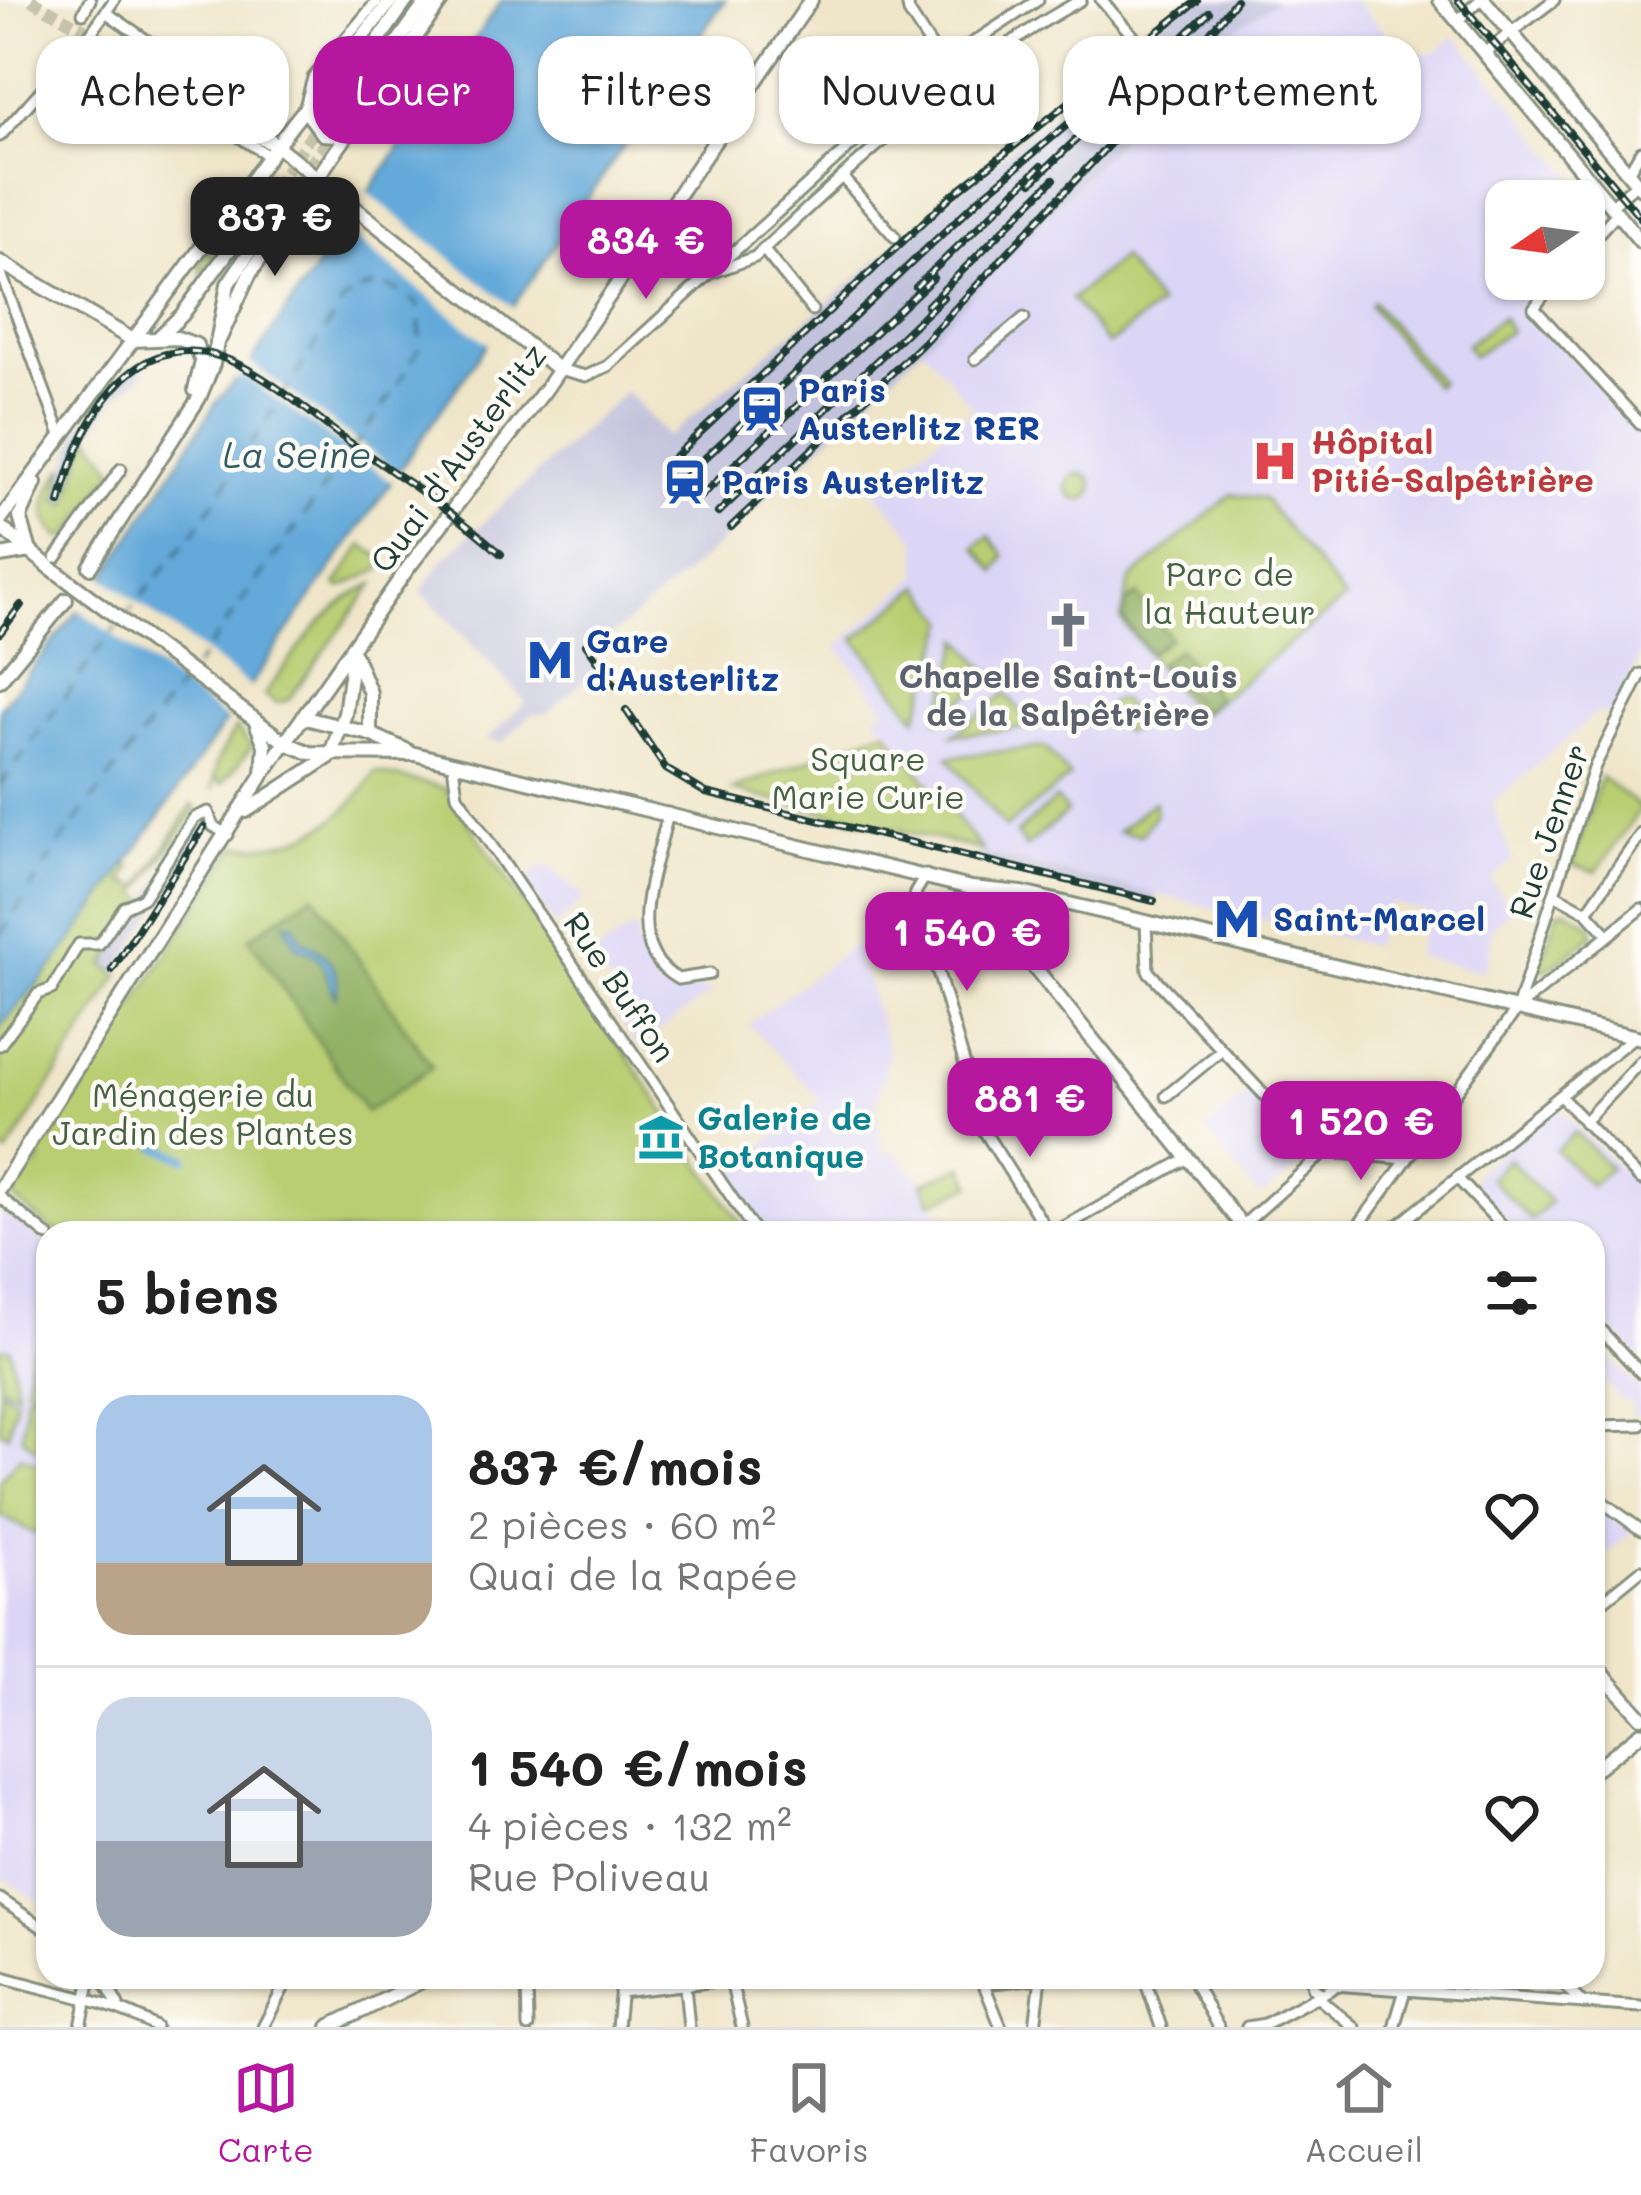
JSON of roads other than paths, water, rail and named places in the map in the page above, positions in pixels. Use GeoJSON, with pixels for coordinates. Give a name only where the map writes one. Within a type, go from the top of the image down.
{"type":"FeatureCollection","features":[{"type":"Feature","properties":{"kind":"main road"},"geometry":{"type":"LineString","coordinates":[[392,0],[61,435],[3,526],[286,743],[330,756],[415,754]]}},
{"type":"Feature","properties":{"kind":"main road"},"geometry":{"type":"LineString","coordinates":[[381,36],[407,0]]}},
{"type":"Feature","properties":{"kind":"main road"},"geometry":{"type":"LineString","coordinates":[[402,36],[428,0]]}},
{"type":"Feature","properties":{"kind":"main road"},"geometry":{"type":"LineString","coordinates":[[417,36],[442,0]]}},
{"type":"Feature","properties":{"kind":"main road","name":"Quai d'Austerlitz"},"geometry":{"type":"LineString","coordinates":[[244,813],[263,774],[408,568],[558,369],[811,0]]}},
{"type":"Feature","properties":{"kind":"main road"},"geometry":{"type":"LineString","coordinates":[[1440,0],[1641,242]]}},
{"type":"Feature","properties":{"kind":"main road"},"geometry":{"type":"LineString","coordinates":[[1482,0],[1636,181]]}},
{"type":"Feature","properties":{"kind":"main road"},"geometry":{"type":"LineString","coordinates":[[305,110],[313,121]]}},
{"type":"Feature","properties":{"kind":"main road"},"geometry":{"type":"LineString","coordinates":[[263,144],[323,181],[558,369]]}},
{"type":"Feature","properties":{"kind":"main road"},"geometry":{"type":"LineString","coordinates":[[216,344],[249,274],[323,181],[343,144]]}},
{"type":"Feature","properties":{"kind":"main road"},"geometry":{"type":"LineString","coordinates":[[90,567],[200,398],[228,284],[282,191],[182,316],[159,337]]}},
{"type":"Feature","properties":{"kind":"main road"},"geometry":{"type":"LineString","coordinates":[[0,266],[133,340],[189,340],[202,362],[198,381],[155,472]]}},
{"type":"Feature","properties":{"kind":"main road"},"geometry":{"type":"LineString","coordinates":[[30,551],[20,523],[22,509],[61,435]]}},
{"type":"Feature","properties":{"kind":"main road"},"geometry":{"type":"LineString","coordinates":[[3,554],[30,551]]}},
{"type":"Feature","properties":{"kind":"main road"},"geometry":{"type":"LineString","coordinates":[[0,680],[65,600]]}},
{"type":"Feature","properties":{"kind":"main road"},"geometry":{"type":"LineString","coordinates":[[0,1193],[244,813],[330,756],[341,726],[353,652]]}},
{"type":"Feature","properties":{"kind":"main road"},"geometry":{"type":"LineString","coordinates":[[353,652],[370,693],[370,734]]}},
{"type":"Feature","properties":{"kind":"main road"},"geometry":{"type":"LineString","coordinates":[[305,718],[370,734],[453,765],[971,888],[1022,893],[1638,1037]]}},
{"type":"Feature","properties":{"kind":"main road"},"geometry":{"type":"LineString","coordinates":[[254,719],[265,743],[263,774]]}},
{"type":"Feature","properties":{"kind":"main road"},"geometry":{"type":"LineString","coordinates":[[971,888],[1238,1221]]}},
{"type":"Feature","properties":{"kind":"main road"},"geometry":{"type":"LineString","coordinates":[[1605,1676],[1641,1717]]}},
{"type":"Feature","properties":{"kind":"main road"},"geometry":{"type":"LineString","coordinates":[[1605,1762],[1641,1733]]}},
{"type":"Feature","properties":{"kind":"main road"},"geometry":{"type":"LineString","coordinates":[[329,2027],[406,1989]]}},
{"type":"Feature","properties":{"kind":"street"},"geometry":{"type":"LineString","coordinates":[[83,13],[90,0]]}},
{"type":"Feature","properties":{"kind":"street"},"geometry":{"type":"LineString","coordinates":[[90,36],[114,0]]}},
{"type":"Feature","properties":{"kind":"street"},"geometry":{"type":"LineString","coordinates":[[305,110],[313,77],[378,0]]}},
{"type":"Feature","properties":{"kind":"street"},"geometry":{"type":"LineString","coordinates":[[983,36],[1038,0]]}},
{"type":"Feature","properties":{"kind":"street"},"geometry":{"type":"LineString","coordinates":[[1016,36],[1081,0]]}},
{"type":"Feature","properties":{"kind":"street"},"geometry":{"type":"LineString","coordinates":[[1101,0],[1133,36]]}},
{"type":"Feature","properties":{"kind":"street"},"geometry":{"type":"LineString","coordinates":[[1456,21],[1482,0]]}},
{"type":"Feature","properties":{"kind":"street"},"geometry":{"type":"LineString","coordinates":[[1484,53],[1554,0]]}},
{"type":"Feature","properties":{"kind":"street"},"geometry":{"type":"LineString","coordinates":[[905,2],[926,36]]}},
{"type":"Feature","properties":{"kind":"street"},"geometry":{"type":"LineString","coordinates":[[107,13],[232,99],[273,151]]}},
{"type":"Feature","properties":{"kind":"street"},"geometry":{"type":"LineString","coordinates":[[0,136],[36,96]]}},
{"type":"Feature","properties":{"kind":"street"},"geometry":{"type":"LineString","coordinates":[[261,144],[273,151]]}},
{"type":"Feature","properties":{"kind":"street"},"geometry":{"type":"LineString","coordinates":[[558,369],[586,376],[608,366],[854,144]]}},
{"type":"Feature","properties":{"kind":"street"},"geometry":{"type":"LineString","coordinates":[[714,272],[763,249],[880,144]]}},
{"type":"Feature","properties":{"kind":"street"},"geometry":{"type":"LineString","coordinates":[[1605,221],[1636,181],[1641,151]]}},
{"type":"Feature","properties":{"kind":"street"},"geometry":{"type":"LineString","coordinates":[[842,177],[895,237]]}},
{"type":"Feature","properties":{"kind":"street"},"geometry":{"type":"LineString","coordinates":[[763,249],[812,310]]}},
{"type":"Feature","properties":{"kind":"street"},"geometry":{"type":"LineString","coordinates":[[0,266],[61,435]]}},
{"type":"Feature","properties":{"kind":"street"},"geometry":{"type":"LineString","coordinates":[[1540,300],[1534,308],[1641,424]]}},
{"type":"Feature","properties":{"kind":"street"},"geometry":{"type":"LineString","coordinates":[[0,316],[14,310]]}},
{"type":"Feature","properties":{"kind":"street"},"geometry":{"type":"LineString","coordinates":[[975,359],[1024,318]]}},
{"type":"Feature","properties":{"kind":"street"},"geometry":{"type":"LineString","coordinates":[[53,563],[121,469]]}},
{"type":"Feature","properties":{"kind":"street","name":"Rue Jenner"},"geometry":{"type":"LineString","coordinates":[[1517,1009],[1595,766],[1641,674]]}},
{"type":"Feature","properties":{"kind":"street","name":"Rue Buffon"},"geometry":{"type":"LineString","coordinates":[[453,765],[457,795],[748,1221]]}},
{"type":"Feature","properties":{"kind":"street"},"geometry":{"type":"LineString","coordinates":[[0,1045],[38,994],[52,989],[79,944],[98,944],[124,907],[143,898],[194,818],[208,812],[213,826],[228,836]]}},
{"type":"Feature","properties":{"kind":"street"},"geometry":{"type":"LineString","coordinates":[[668,813],[644,925],[647,946],[658,965],[678,980],[710,974]]}},
{"type":"Feature","properties":{"kind":"street"},"geometry":{"type":"LineString","coordinates":[[1587,912],[1641,834]]}},
{"type":"Feature","properties":{"kind":"street"},"geometry":{"type":"LineString","coordinates":[[926,875],[915,893],[979,1118],[1043,1221]]}},
{"type":"Feature","properties":{"kind":"street"},"geometry":{"type":"LineString","coordinates":[[1554,894],[1587,912],[1608,935]]}},
{"type":"Feature","properties":{"kind":"street"},"geometry":{"type":"LineString","coordinates":[[1364,1221],[1517,1009],[1641,909]]}},
{"type":"Feature","properties":{"kind":"street"},"geometry":{"type":"LineString","coordinates":[[1146,922],[1148,971],[1324,1153],[1407,1159]]}},
{"type":"Feature","properties":{"kind":"street"},"geometry":{"type":"LineString","coordinates":[[1403,1221],[1638,1037]]}},
{"type":"Feature","properties":{"kind":"street"},"geometry":{"type":"LineString","coordinates":[[1166,1096],[1221,1051]]}},
{"type":"Feature","properties":{"kind":"street"},"geometry":{"type":"LineString","coordinates":[[1584,1122],[1641,1061]]}},
{"type":"Feature","properties":{"kind":"street"},"geometry":{"type":"LineString","coordinates":[[1560,1096],[1641,1180]]}},
{"type":"Feature","properties":{"kind":"street"},"geometry":{"type":"LineString","coordinates":[[1254,1221],[1324,1153]]}},
{"type":"Feature","properties":{"kind":"street"},"geometry":{"type":"LineString","coordinates":[[1073,1221],[1188,1158]]}},
{"type":"Feature","properties":{"kind":"street"},"geometry":{"type":"LineString","coordinates":[[1457,1178],[1498,1221]]}},
{"type":"Feature","properties":{"kind":"street"},"geometry":{"type":"LineString","coordinates":[[0,1193],[36,1225]]}},
{"type":"Feature","properties":{"kind":"street"},"geometry":{"type":"LineString","coordinates":[[1605,1335],[1641,1373]]}},
{"type":"Feature","properties":{"kind":"street"},"geometry":{"type":"LineString","coordinates":[[1605,1426],[1641,1425]]}},
{"type":"Feature","properties":{"kind":"street"},"geometry":{"type":"LineString","coordinates":[[1605,1504],[1641,1530]]}},
{"type":"Feature","properties":{"kind":"street"},"geometry":{"type":"LineString","coordinates":[[1605,1599],[1641,1570]]}},
{"type":"Feature","properties":{"kind":"street"},"geometry":{"type":"LineString","coordinates":[[0,1899],[36,1923]]}},
{"type":"Feature","properties":{"kind":"street"},"geometry":{"type":"LineString","coordinates":[[0,1976],[36,1986]]}},
{"type":"Feature","properties":{"kind":"street"},"geometry":{"type":"LineString","coordinates":[[45,1989],[118,2005],[156,2027]]}},
{"type":"Feature","properties":{"kind":"street"},"geometry":{"type":"LineString","coordinates":[[81,2027],[89,1989]]}},
{"type":"Feature","properties":{"kind":"street"},"geometry":{"type":"LineString","coordinates":[[109,1989],[118,2005]]}},
{"type":"Feature","properties":{"kind":"street"},"geometry":{"type":"LineString","coordinates":[[263,2027],[284,1989]]}},
{"type":"Feature","properties":{"kind":"street"},"geometry":{"type":"LineString","coordinates":[[526,1989],[528,2027]]}},
{"type":"Feature","properties":{"kind":"street"},"geometry":{"type":"LineString","coordinates":[[617,2027],[620,1989]]}},
{"type":"Feature","properties":{"kind":"street"},"geometry":{"type":"LineString","coordinates":[[620,1992],[660,1989]]}},
{"type":"Feature","properties":{"kind":"street"},"geometry":{"type":"LineString","coordinates":[[686,1989],[689,2027]]}},
{"type":"Feature","properties":{"kind":"street"},"geometry":{"type":"LineString","coordinates":[[733,1989],[742,2027]]}},
{"type":"Feature","properties":{"kind":"street"},"geometry":{"type":"LineString","coordinates":[[986,1989],[1001,2027]]}},
{"type":"Feature","properties":{"kind":"street"},"geometry":{"type":"LineString","coordinates":[[1035,2027],[1042,1989]]}},
{"type":"Feature","properties":{"kind":"street"},"geometry":{"type":"LineString","coordinates":[[1148,1989],[1161,2027]]}},
{"type":"Feature","properties":{"kind":"street"},"geometry":{"type":"LineString","coordinates":[[1198,1989],[1219,2027]]}},
{"type":"Feature","properties":{"kind":"street"},"geometry":{"type":"LineString","coordinates":[[1313,1989],[1354,2027]]}},
{"type":"Feature","properties":{"kind":"street"},"geometry":{"type":"LineString","coordinates":[[1247,2027],[1325,1989]]}},
{"type":"Feature","properties":{"kind":"street"},"geometry":{"type":"LineString","coordinates":[[1394,2027],[1405,1989],[1641,2007]]}},
{"type":"Feature","properties":{"kind":"street"},"geometry":{"type":"LineString","coordinates":[[1569,1989],[1583,2003]]}},
{"type":"Feature","properties":{"kind":"water","name":"La Seine"},"geometry":{"type":"Polygon","coordinates":[[[502,0],[725,0],[700,36],[538,36],[538,144],[625,144],[117,878],[54,965],[0,1027],[0,708],[103,580],[216,403],[250,363],[402,144],[514,144],[514,36],[477,36],[502,0]]]}},
{"type":"Feature","properties":{"kind":"water"},"geometry":{"type":"Polygon","coordinates":[[[285,923],[294,924],[301,940],[330,962],[337,978],[335,997],[320,960],[297,947],[285,923]]]}},
{"type":"Feature","properties":{"kind":"waterway"},"geometry":{"type":"LineString","coordinates":[[157,1147],[186,1158]]}},
{"type":"Feature","properties":{"kind":"tunnel"},"geometry":{"type":"LineString","coordinates":[[31,0],[96,36]]}},
{"type":"Feature","properties":{"kind":"tunnel"},"geometry":{"type":"LineString","coordinates":[[275,187],[313,133]]}},
{"type":"Feature","properties":{"kind":"tunnel"},"geometry":{"type":"LineString","coordinates":[[288,195],[324,144]]}},
{"type":"Feature","properties":{"kind":"railway"},"geometry":{"type":"LineString","coordinates":[[731,527],[923,343],[1190,58],[1236,0]]}},
{"type":"Feature","properties":{"kind":"railway"},"geometry":{"type":"LineString","coordinates":[[1458,0],[1641,218]]}},
{"type":"Feature","properties":{"kind":"railway"},"geometry":{"type":"LineString","coordinates":[[669,462],[951,196],[1197,1]]}},
{"type":"Feature","properties":{"kind":"railway"},"geometry":{"type":"LineString","coordinates":[[1032,182],[1209,12]]}},
{"type":"Feature","properties":{"kind":"railway"},"geometry":{"type":"LineString","coordinates":[[684,478],[979,199],[1063,128]]}},
{"type":"Feature","properties":{"kind":"railway"},"geometry":{"type":"LineString","coordinates":[[916,287],[1041,166]]}},
{"type":"Feature","properties":{"kind":"railway"},"geometry":{"type":"LineString","coordinates":[[927,306],[1054,179]]}},
{"type":"Feature","properties":{"kind":"railway"},"geometry":{"type":"LineString","coordinates":[[701,496],[933,278]]}},
{"type":"Feature","properties":{"kind":"railway"},"geometry":{"type":"LineString","coordinates":[[718,513],[943,297]]}},
{"type":"Feature","properties":{"kind":"railway"},"geometry":{"type":"LineString","coordinates":[[60,503],[81,442],[116,387],[139,367],[165,354],[196,352],[231,361],[276,387],[501,554]]}},
{"type":"Feature","properties":{"kind":"railway"},"geometry":{"type":"LineString","coordinates":[[0,633],[21,605]]}},
{"type":"Feature","properties":{"kind":"railway"},"geometry":{"type":"LineString","coordinates":[[586,644],[615,685]]}},
{"type":"Feature","properties":{"kind":"railway"},"geometry":{"type":"LineString","coordinates":[[626,710],[666,769],[706,793],[1154,901]]}},
{"type":"Feature","properties":{"kind":"railway"},"geometry":{"type":"LineString","coordinates":[[112,970],[204,827]]}},
{"type":"Feature","properties":{"kind":"place","name":"Paris Austerlitz RER"},"geometry":{"type":"Point","coordinates":[762,409]}},
{"type":"Feature","properties":{"kind":"place","name":"Hôpital Pitié-Salpêtrière"},"geometry":{"type":"Point","coordinates":[1275,461]}},
{"type":"Feature","properties":{"kind":"place","name":"Paris Austerlitz"},"geometry":{"type":"Point","coordinates":[685,482]}},
{"type":"Feature","properties":{"kind":"place","name":"Chapelle Saint-Louis de la Salpêtrière"},"geometry":{"type":"Point","coordinates":[1068,625]}},
{"type":"Feature","properties":{"kind":"place","name":"Gare d'Austerlitz"},"geometry":{"type":"Point","coordinates":[550,660]}},
{"type":"Feature","properties":{"kind":"place","name":"Saint-Marcel"},"geometry":{"type":"Point","coordinates":[1237,919]}},
{"type":"Feature","properties":{"kind":"place","name":"Galerie de Botanique"},"geometry":{"type":"Point","coordinates":[661,1137]}},
{"type":"Feature","properties":{"kind":"park label","name":"Parc de la Hauteur"},"geometry":{"type":"Point","coordinates":[1230,593]}},
{"type":"Feature","properties":{"kind":"park label","name":"Square Marie Curie"},"geometry":{"type":"Point","coordinates":[868,778]}},
{"type":"Feature","properties":{"kind":"park label","name":"Ménagerie du Jardin des Plantes"},"geometry":{"type":"Point","coordinates":[203,1114]}}]}
